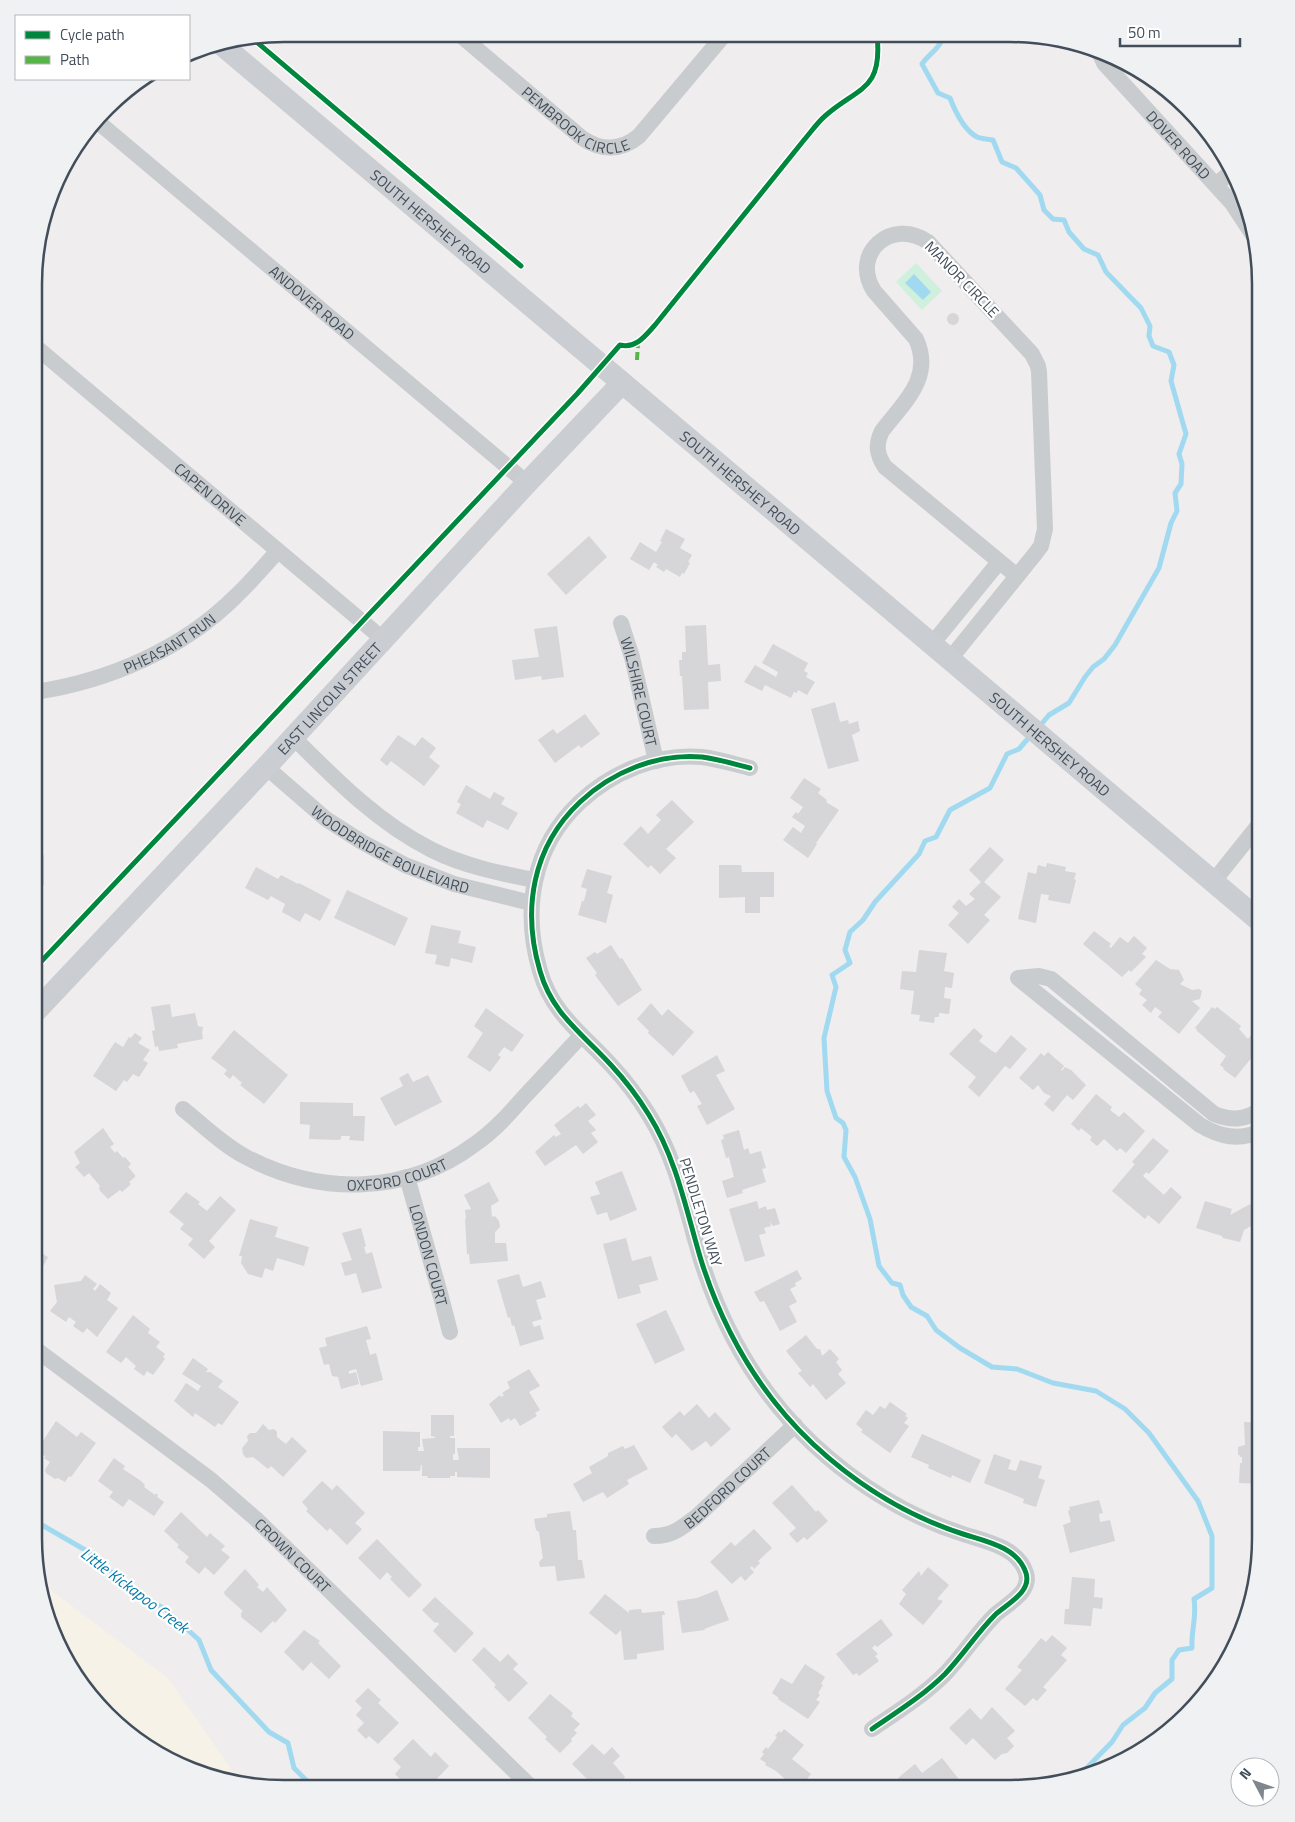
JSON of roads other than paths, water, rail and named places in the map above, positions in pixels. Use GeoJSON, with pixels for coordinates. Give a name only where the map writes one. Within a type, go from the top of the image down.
{"type":"FeatureCollection","features":[{"type":"Feature","properties":{"kind":"main road","name":"SOUTH HERSHEY ROAD"},"geometry":{"type":"LineString","coordinates":[[228,50],[1252,914]]}},
{"type":"Feature","properties":{"kind":"main road","name":"EAST LINCOLN STREET"},"geometry":{"type":"LineString","coordinates":[[42,1005],[294,737],[527,483],[622,383]]}},
{"type":"Feature","properties":{"kind":"street","name":"PEMBROOK CIRCLE"},"geometry":{"type":"LineString","coordinates":[[468,42],[582,138],[596,146],[613,148],[623,146],[639,136],[718,42]]}},
{"type":"Feature","properties":{"kind":"street","name":"DOVER ROAD"},"geometry":{"type":"LineString","coordinates":[[1103,61],[1232,203],[1244,221]]}},
{"type":"Feature","properties":{"kind":"street","name":"ANDOVER ROAD"},"geometry":{"type":"LineString","coordinates":[[102,126],[527,483]]}},
{"type":"Feature","properties":{"kind":"street"},"geometry":{"type":"LineString","coordinates":[[1216,185],[1227,175]]}},
{"type":"Feature","properties":{"kind":"street","name":"MANOR CIRCLE"},"geometry":{"type":"LineString","coordinates":[[950,660],[1017,576],[1040,546],[1045,528],[1038,366],[1032,354],[928,242],[910,233],[891,235],[882,239],[875,246],[867,264],[869,284],[916,339],[922,371],[916,386],[878,439],[879,459],[885,467],[1017,576]]}},
{"type":"Feature","properties":{"kind":"street","name":"CAPEN DRIVE"},"geometry":{"type":"LineString","coordinates":[[42,353],[384,640]]}},
{"type":"Feature","properties":{"kind":"street","name":"PHEASANT RUN"},"geometry":{"type":"LineString","coordinates":[[42,691],[116,672],[152,656],[187,635],[236,597],[278,552]]}},
{"type":"Feature","properties":{"kind":"street"},"geometry":{"type":"LineString","coordinates":[[932,644],[1000,562]]}},
{"type":"Feature","properties":{"kind":"street","name":"WILSHIRE COURT"},"geometry":{"type":"LineString","coordinates":[[621,622],[632,657],[656,760]]}},
{"type":"Feature","properties":{"kind":"street","name":"WOODBRIDGE BOULEVARD"},"geometry":{"type":"LineString","coordinates":[[294,737],[359,800],[413,840],[433,851],[471,865],[501,874],[534,880]]}},
{"type":"Feature","properties":{"kind":"street","name":"PENDLETON WAY"},"geometry":{"type":"LineString","coordinates":[[750,768],[701,757],[656,760],[616,776],[601,785],[568,814],[548,846],[534,880],[531,903],[533,941],[540,973],[551,998],[561,1014],[610,1064],[636,1096],[660,1134],[678,1173],[701,1259],[712,1292],[730,1334],[760,1383],[783,1413],[830,1458],[868,1488],[889,1501],[935,1524],[1000,1547],[1018,1558],[1026,1572],[1027,1582],[1019,1596],[994,1616],[940,1679],[872,1729]]}},
{"type":"Feature","properties":{"kind":"street","name":"WOODBRIDGE BOULEVARD"},"geometry":{"type":"LineString","coordinates":[[266,767],[326,819],[362,842],[405,865],[454,884],[531,903]]}},
{"type":"Feature","properties":{"kind":"street"},"geometry":{"type":"LineString","coordinates":[[1213,882],[1252,833]]}},
{"type":"Feature","properties":{"kind":"street"},"geometry":{"type":"LineString","coordinates":[[1252,1114],[1244,1118],[1224,1118],[1214,1114],[1051,979],[1039,976],[1018,978],[1200,1125],[1221,1136],[1230,1137],[1252,1134]]}},
{"type":"Feature","properties":{"kind":"street"},"geometry":{"type":"LineString","coordinates":[[1100,1044],[1112,1029]]}},
{"type":"Feature","properties":{"kind":"street","name":"OXFORD COURT"},"geometry":{"type":"LineString","coordinates":[[183,1109],[245,1156],[290,1176],[327,1184],[358,1185],[386,1182],[428,1171],[476,1144],[499,1124],[581,1036]]}},
{"type":"Feature","properties":{"kind":"street"},"geometry":{"type":"LineString","coordinates":[[1183,1112],[1194,1097]]}},
{"type":"Feature","properties":{"kind":"street","name":"LONDON COURT"},"geometry":{"type":"LineString","coordinates":[[407,1177],[450,1332]]}},
{"type":"Feature","properties":{"kind":"street","name":"CROWN COURT"},"geometry":{"type":"LineString","coordinates":[[42,1354],[211,1480],[256,1519],[524,1780]]}},
{"type":"Feature","properties":{"kind":"street","name":"BEDFORD COURT"},"geometry":{"type":"LineString","coordinates":[[654,1536],[666,1536],[682,1528],[696,1517],[795,1425]]}},
{"type":"Feature","properties":{"kind":"water"},"geometry":{"type":"Polygon","coordinates":[[[914,274],[931,292],[923,300],[905,283],[914,274]]]}},
{"type":"Feature","properties":{"kind":"waterway","name":"Little Kickapoo Creek"},"geometry":{"type":"LineString","coordinates":[[941,42],[922,64],[938,93],[950,98],[954,109],[972,134],[979,138],[993,140],[1002,162],[1016,168],[1040,195],[1044,210],[1053,219],[1064,220],[1069,232],[1084,249],[1098,255],[1106,272],[1141,308],[1150,326],[1149,336],[1153,346],[1169,352],[1174,365],[1171,381],[1186,434],[1179,454],[1182,464],[1181,484],[1175,493],[1177,511],[1171,523],[1159,568],[1115,645],[1104,659],[1093,667],[1085,677],[1069,703],[1049,715],[1039,727]]}},
{"type":"Feature","properties":{"kind":"waterway","name":"Little Kickapoo Creek"},"geometry":{"type":"LineString","coordinates":[[1031,735],[1019,749],[1007,754],[990,788],[950,810],[936,837],[925,841],[919,854],[875,902],[863,920],[850,932],[845,950],[850,963],[832,975],[836,987],[824,1038],[827,1091],[836,1118],[843,1123],[846,1130],[844,1157],[855,1177],[870,1219],[879,1266],[892,1283],[900,1285],[903,1295],[911,1307],[927,1316],[936,1330],[960,1348],[992,1367],[1017,1369],[1053,1383],[1096,1391],[1125,1409],[1149,1433],[1198,1501],[1212,1536],[1212,1588],[1194,1599],[1195,1612],[1192,1648],[1179,1650],[1172,1660],[1172,1679],[1155,1693],[1145,1708],[1123,1725],[1112,1742],[1088,1767]]}},
{"type":"Feature","properties":{"kind":"waterway","name":"Little Kickapoo Creek"},"geometry":{"type":"LineString","coordinates":[[42,1525],[87,1551],[133,1592],[165,1609],[199,1640],[211,1670],[269,1732],[288,1743],[294,1768],[306,1780]]}}]}
